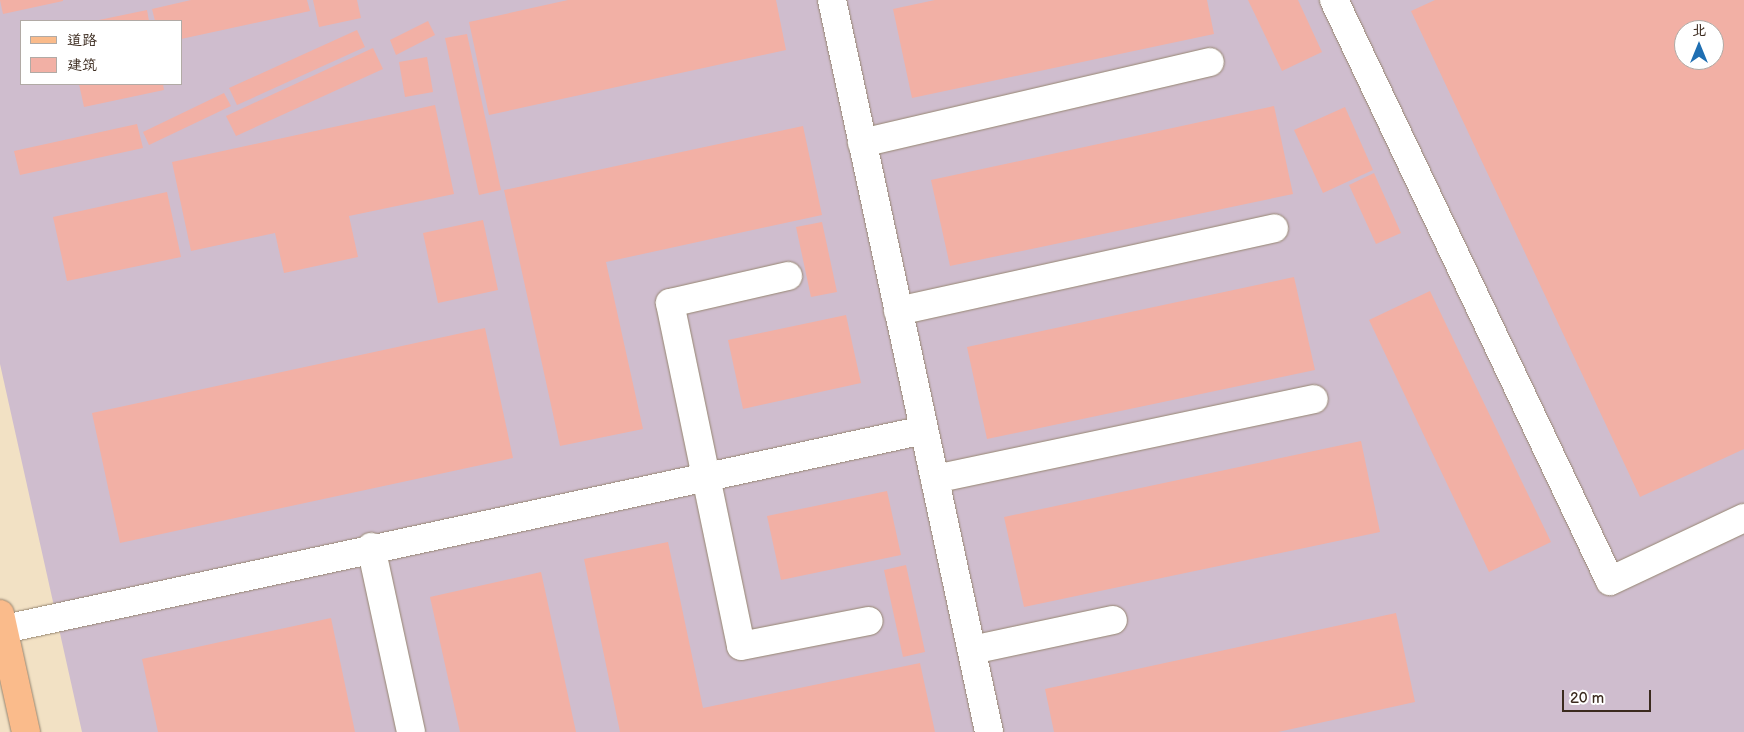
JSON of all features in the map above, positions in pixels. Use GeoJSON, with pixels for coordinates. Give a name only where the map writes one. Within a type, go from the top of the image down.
{"type":"FeatureCollection","features":[{"type":"Feature","properties":{"kind":"main road"},"geometry":{"type":"LineString","coordinates":[[1,624],[26,732]]}},
{"type":"Feature","properties":{"kind":"street"},"geometry":{"type":"LineString","coordinates":[[832,0],[989,732]]}},
{"type":"Feature","properties":{"kind":"street"},"geometry":{"type":"LineString","coordinates":[[1334,0],[1610,581],[1744,518]]}},
{"type":"Feature","properties":{"kind":"street"},"geometry":{"type":"LineString","coordinates":[[862,143],[1210,62]]}},
{"type":"Feature","properties":{"kind":"street"},"geometry":{"type":"LineString","coordinates":[[898,311],[1274,228]]}},
{"type":"Feature","properties":{"kind":"street"},"geometry":{"type":"LineString","coordinates":[[788,276],[670,303],[741,646],[869,621]]}},
{"type":"Feature","properties":{"kind":"street"},"geometry":{"type":"LineString","coordinates":[[935,479],[1314,399]]}},
{"type":"Feature","properties":{"kind":"street"},"geometry":{"type":"LineString","coordinates":[[1,624],[924,430]]}},
{"type":"Feature","properties":{"kind":"street"},"geometry":{"type":"LineString","coordinates":[[371,547],[412,732]]}},
{"type":"Feature","properties":{"kind":"street"},"geometry":{"type":"LineString","coordinates":[[972,650],[1113,620]]}},
{"type":"Feature","properties":{"kind":"shaded area"},"geometry":{"type":"Polygon","coordinates":[[[0,0],[1744,0],[1744,732],[82,732],[0,364],[0,0]]]}},
{"type":"Feature","properties":{"kind":"building"},"geometry":{"type":"Polygon","coordinates":[[[0,0],[63,0],[63,1],[3,14],[0,0]]]}},
{"type":"Feature","properties":{"kind":"building"},"geometry":{"type":"Polygon","coordinates":[[[191,0],[307,0],[310,11],[182,39],[182,20],[155,20],[152,9],[191,0]]]}},
{"type":"Feature","properties":{"kind":"building"},"geometry":{"type":"Polygon","coordinates":[[[313,0],[357,0],[361,18],[319,27],[313,0]]]}},
{"type":"Feature","properties":{"kind":"building"},"geometry":{"type":"Polygon","coordinates":[[[568,0],[776,0],[786,50],[489,115],[469,22],[568,0]]]}},
{"type":"Feature","properties":{"kind":"building"},"geometry":{"type":"Polygon","coordinates":[[[935,0],[1207,0],[1214,34],[912,98],[893,9],[935,0]]]}},
{"type":"Feature","properties":{"kind":"building"},"geometry":{"type":"Polygon","coordinates":[[[1248,0],[1298,0],[1322,52],[1282,71],[1248,0]]]}},
{"type":"Feature","properties":{"kind":"building"},"geometry":{"type":"Polygon","coordinates":[[[1435,0],[1744,0],[1744,449],[1640,497],[1411,11],[1435,0]]]}},
{"type":"Feature","properties":{"kind":"building"},"geometry":{"type":"Polygon","coordinates":[[[147,10],[149,20],[99,20],[147,10]]]}},
{"type":"Feature","properties":{"kind":"building"},"geometry":{"type":"Polygon","coordinates":[[[428,21],[435,35],[396,55],[390,40],[428,21]]]}},
{"type":"Feature","properties":{"kind":"building"},"geometry":{"type":"Polygon","coordinates":[[[357,30],[365,47],[237,105],[229,88],[357,30]]]}},
{"type":"Feature","properties":{"kind":"building"},"geometry":{"type":"Polygon","coordinates":[[[467,34],[501,190],[479,195],[445,38],[467,34]]]}},
{"type":"Feature","properties":{"kind":"building"},"geometry":{"type":"Polygon","coordinates":[[[373,48],[383,69],[236,136],[226,116],[373,48]]]}},
{"type":"Feature","properties":{"kind":"building"},"geometry":{"type":"Polygon","coordinates":[[[427,57],[433,92],[405,97],[399,62],[427,57]]]}},
{"type":"Feature","properties":{"kind":"building"},"geometry":{"type":"Polygon","coordinates":[[[79,85],[163,85],[164,90],[84,107],[79,85]]]}},
{"type":"Feature","properties":{"kind":"building"},"geometry":{"type":"Polygon","coordinates":[[[224,93],[231,106],[149,145],[143,132],[224,93]]]}},
{"type":"Feature","properties":{"kind":"building"},"geometry":{"type":"Polygon","coordinates":[[[435,105],[454,194],[349,216],[358,257],[284,273],[275,233],[191,251],[172,162],[435,105]]]}},
{"type":"Feature","properties":{"kind":"building"},"geometry":{"type":"Polygon","coordinates":[[[1274,106],[1293,194],[950,266],[931,180],[1274,106]]]}},
{"type":"Feature","properties":{"kind":"building"},"geometry":{"type":"Polygon","coordinates":[[[1345,107],[1373,170],[1323,193],[1294,130],[1345,107]]]}},
{"type":"Feature","properties":{"kind":"building"},"geometry":{"type":"Polygon","coordinates":[[[137,124],[143,148],[20,175],[14,151],[137,124]]]}},
{"type":"Feature","properties":{"kind":"building"},"geometry":{"type":"Polygon","coordinates":[[[803,126],[822,215],[606,262],[643,429],[560,446],[504,190],[803,126]]]}},
{"type":"Feature","properties":{"kind":"building"},"geometry":{"type":"Polygon","coordinates":[[[1374,173],[1401,233],[1376,244],[1349,185],[1374,173]]]}},
{"type":"Feature","properties":{"kind":"building"},"geometry":{"type":"Polygon","coordinates":[[[167,192],[181,257],[67,281],[53,217],[167,192]]]}},
{"type":"Feature","properties":{"kind":"building"},"geometry":{"type":"Polygon","coordinates":[[[483,220],[498,290],[438,303],[423,233],[483,220]]]}},
{"type":"Feature","properties":{"kind":"building"},"geometry":{"type":"Polygon","coordinates":[[[822,222],[837,292],[811,297],[796,227],[822,222]]]}},
{"type":"Feature","properties":{"kind":"building"},"geometry":{"type":"Polygon","coordinates":[[[1294,277],[1315,370],[987,439],[967,347],[1294,277]]]}},
{"type":"Feature","properties":{"kind":"building"},"geometry":{"type":"Polygon","coordinates":[[[1430,291],[1551,542],[1489,572],[1369,320],[1430,291]]]}},
{"type":"Feature","properties":{"kind":"building"},"geometry":{"type":"Polygon","coordinates":[[[846,315],[861,383],[743,409],[728,340],[846,315]]]}},
{"type":"Feature","properties":{"kind":"building"},"geometry":{"type":"Polygon","coordinates":[[[485,328],[513,458],[120,543],[92,413],[485,328]]]}},
{"type":"Feature","properties":{"kind":"building"},"geometry":{"type":"Polygon","coordinates":[[[1361,441],[1380,532],[1024,607],[1004,517],[1361,441]]]}},
{"type":"Feature","properties":{"kind":"building"},"geometry":{"type":"Polygon","coordinates":[[[887,491],[901,555],[781,580],[767,516],[887,491]]]}},
{"type":"Feature","properties":{"kind":"building"},"geometry":{"type":"Polygon","coordinates":[[[668,542],[703,708],[920,663],[935,732],[620,732],[584,559],[668,542]]]}},
{"type":"Feature","properties":{"kind":"building"},"geometry":{"type":"Polygon","coordinates":[[[906,565],[925,652],[903,657],[884,570],[906,565]]]}},
{"type":"Feature","properties":{"kind":"building"},"geometry":{"type":"Polygon","coordinates":[[[541,572],[576,732],[460,732],[430,597],[541,572]]]}},
{"type":"Feature","properties":{"kind":"building"},"geometry":{"type":"Polygon","coordinates":[[[1396,613],[1415,702],[1278,732],[1054,732],[1045,689],[1396,613]]]}},
{"type":"Feature","properties":{"kind":"building"},"geometry":{"type":"Polygon","coordinates":[[[331,618],[355,732],[158,732],[142,659],[331,618]]]}}]}
